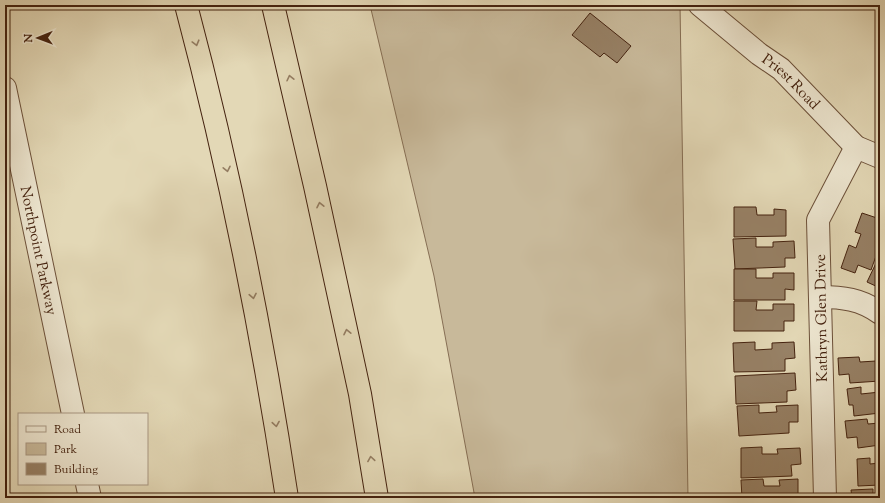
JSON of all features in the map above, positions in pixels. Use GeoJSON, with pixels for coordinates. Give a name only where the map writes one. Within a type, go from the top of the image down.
{"type":"FeatureCollection","features":[{"type":"Feature","properties":{"kind":"highway"},"geometry":{"type":"LineString","coordinates":[[186,5],[208,88],[244,254],[264,356],[287,498]]}},
{"type":"Feature","properties":{"kind":"highway"},"geometry":{"type":"LineString","coordinates":[[273,5],[315,186],[360,394],[377,498]]}},
{"type":"Feature","properties":{"kind":"street","name":"Priest Road"},"geometry":{"type":"LineString","coordinates":[[700,5],[759,54],[781,69],[856,147],[880,157]]}},
{"type":"Feature","properties":{"kind":"street","name":"Northpoint Parkway"},"geometry":{"type":"LineString","coordinates":[[5,88],[73,413]]}},
{"type":"Feature","properties":{"kind":"street","name":"Kathryn Glen Drive"},"geometry":{"type":"LineString","coordinates":[[825,498],[818,220],[856,147]]}},
{"type":"Feature","properties":{"kind":"street"},"geometry":{"type":"LineString","coordinates":[[820,297],[847,298],[874,308],[880,312]]}},
{"type":"Feature","properties":{"kind":"street"},"geometry":{"type":"LineString","coordinates":[[87,485],[90,498]]}},
{"type":"Feature","properties":{"kind":"green space"},"geometry":{"type":"Polygon","coordinates":[[[370,5],[680,5],[688,498],[475,498],[434,276],[370,5]]]}},
{"type":"Feature","properties":{"kind":"building"},"geometry":{"type":"Polygon","coordinates":[[[590,13],[631,46],[617,63],[604,53],[600,57],[572,35],[590,13]]]}},
{"type":"Feature","properties":{"kind":"building"},"geometry":{"type":"Polygon","coordinates":[[[734,207],[756,207],[757,215],[774,215],[774,209],[786,210],[786,236],[734,237],[734,207]]]}},
{"type":"Feature","properties":{"kind":"building"},"geometry":{"type":"Polygon","coordinates":[[[862,213],[880,219],[880,245],[871,270],[858,265],[855,273],[841,268],[849,245],[856,248],[861,234],[855,232],[862,213]]]}},
{"type":"Feature","properties":{"kind":"building"},"geometry":{"type":"Polygon","coordinates":[[[756,238],[756,247],[773,247],[773,242],[794,241],[795,258],[785,258],[785,267],[735,269],[733,239],[756,238]]]}},
{"type":"Feature","properties":{"kind":"building"},"geometry":{"type":"Polygon","coordinates":[[[877,261],[880,262],[880,288],[867,282],[877,261]]]}},
{"type":"Feature","properties":{"kind":"building"},"geometry":{"type":"Polygon","coordinates":[[[734,269],[756,269],[756,278],[773,278],[773,273],[794,273],[794,290],[785,289],[785,300],[734,300],[734,269]]]}},
{"type":"Feature","properties":{"kind":"building"},"geometry":{"type":"Polygon","coordinates":[[[734,301],[757,301],[756,310],[773,310],[773,304],[794,304],[794,321],[784,321],[784,331],[734,331],[734,301]]]}},
{"type":"Feature","properties":{"kind":"building"},"geometry":{"type":"Polygon","coordinates":[[[755,342],[755,350],[772,349],[772,343],[794,342],[795,358],[785,359],[785,371],[734,372],[733,343],[755,342]]]}},
{"type":"Feature","properties":{"kind":"building"},"geometry":{"type":"Polygon","coordinates":[[[880,350],[880,381],[850,383],[849,374],[839,375],[838,358],[859,357],[860,362],[876,361],[876,351],[880,350]]]}},
{"type":"Feature","properties":{"kind":"building"},"geometry":{"type":"Polygon","coordinates":[[[795,373],[796,390],[787,391],[787,402],[736,404],[735,376],[795,373]]]}},
{"type":"Feature","properties":{"kind":"building"},"geometry":{"type":"Polygon","coordinates":[[[861,387],[861,394],[880,392],[880,413],[854,416],[853,405],[849,405],[847,389],[861,387]]]}},
{"type":"Feature","properties":{"kind":"building"},"geometry":{"type":"Polygon","coordinates":[[[759,405],[759,413],[777,412],[776,406],[798,405],[798,422],[789,422],[789,433],[739,436],[737,406],[759,405]]]}},
{"type":"Feature","properties":{"kind":"building"},"geometry":{"type":"Polygon","coordinates":[[[867,419],[868,424],[880,423],[880,445],[858,448],[857,437],[847,438],[845,421],[867,419]]]}},
{"type":"Feature","properties":{"kind":"building"},"geometry":{"type":"Polygon","coordinates":[[[762,447],[762,454],[778,454],[777,449],[800,448],[801,464],[791,465],[792,476],[741,478],[741,448],[762,447]]]}},
{"type":"Feature","properties":{"kind":"building"},"geometry":{"type":"Polygon","coordinates":[[[870,458],[870,464],[880,463],[880,485],[858,486],[857,459],[870,458]]]}},
{"type":"Feature","properties":{"kind":"building"},"geometry":{"type":"Polygon","coordinates":[[[763,479],[764,486],[780,486],[779,480],[798,479],[798,498],[742,498],[741,480],[763,479]]]}},
{"type":"Feature","properties":{"kind":"building"},"geometry":{"type":"Polygon","coordinates":[[[873,489],[873,496],[880,495],[880,498],[852,498],[851,490],[873,489]]]}}]}
